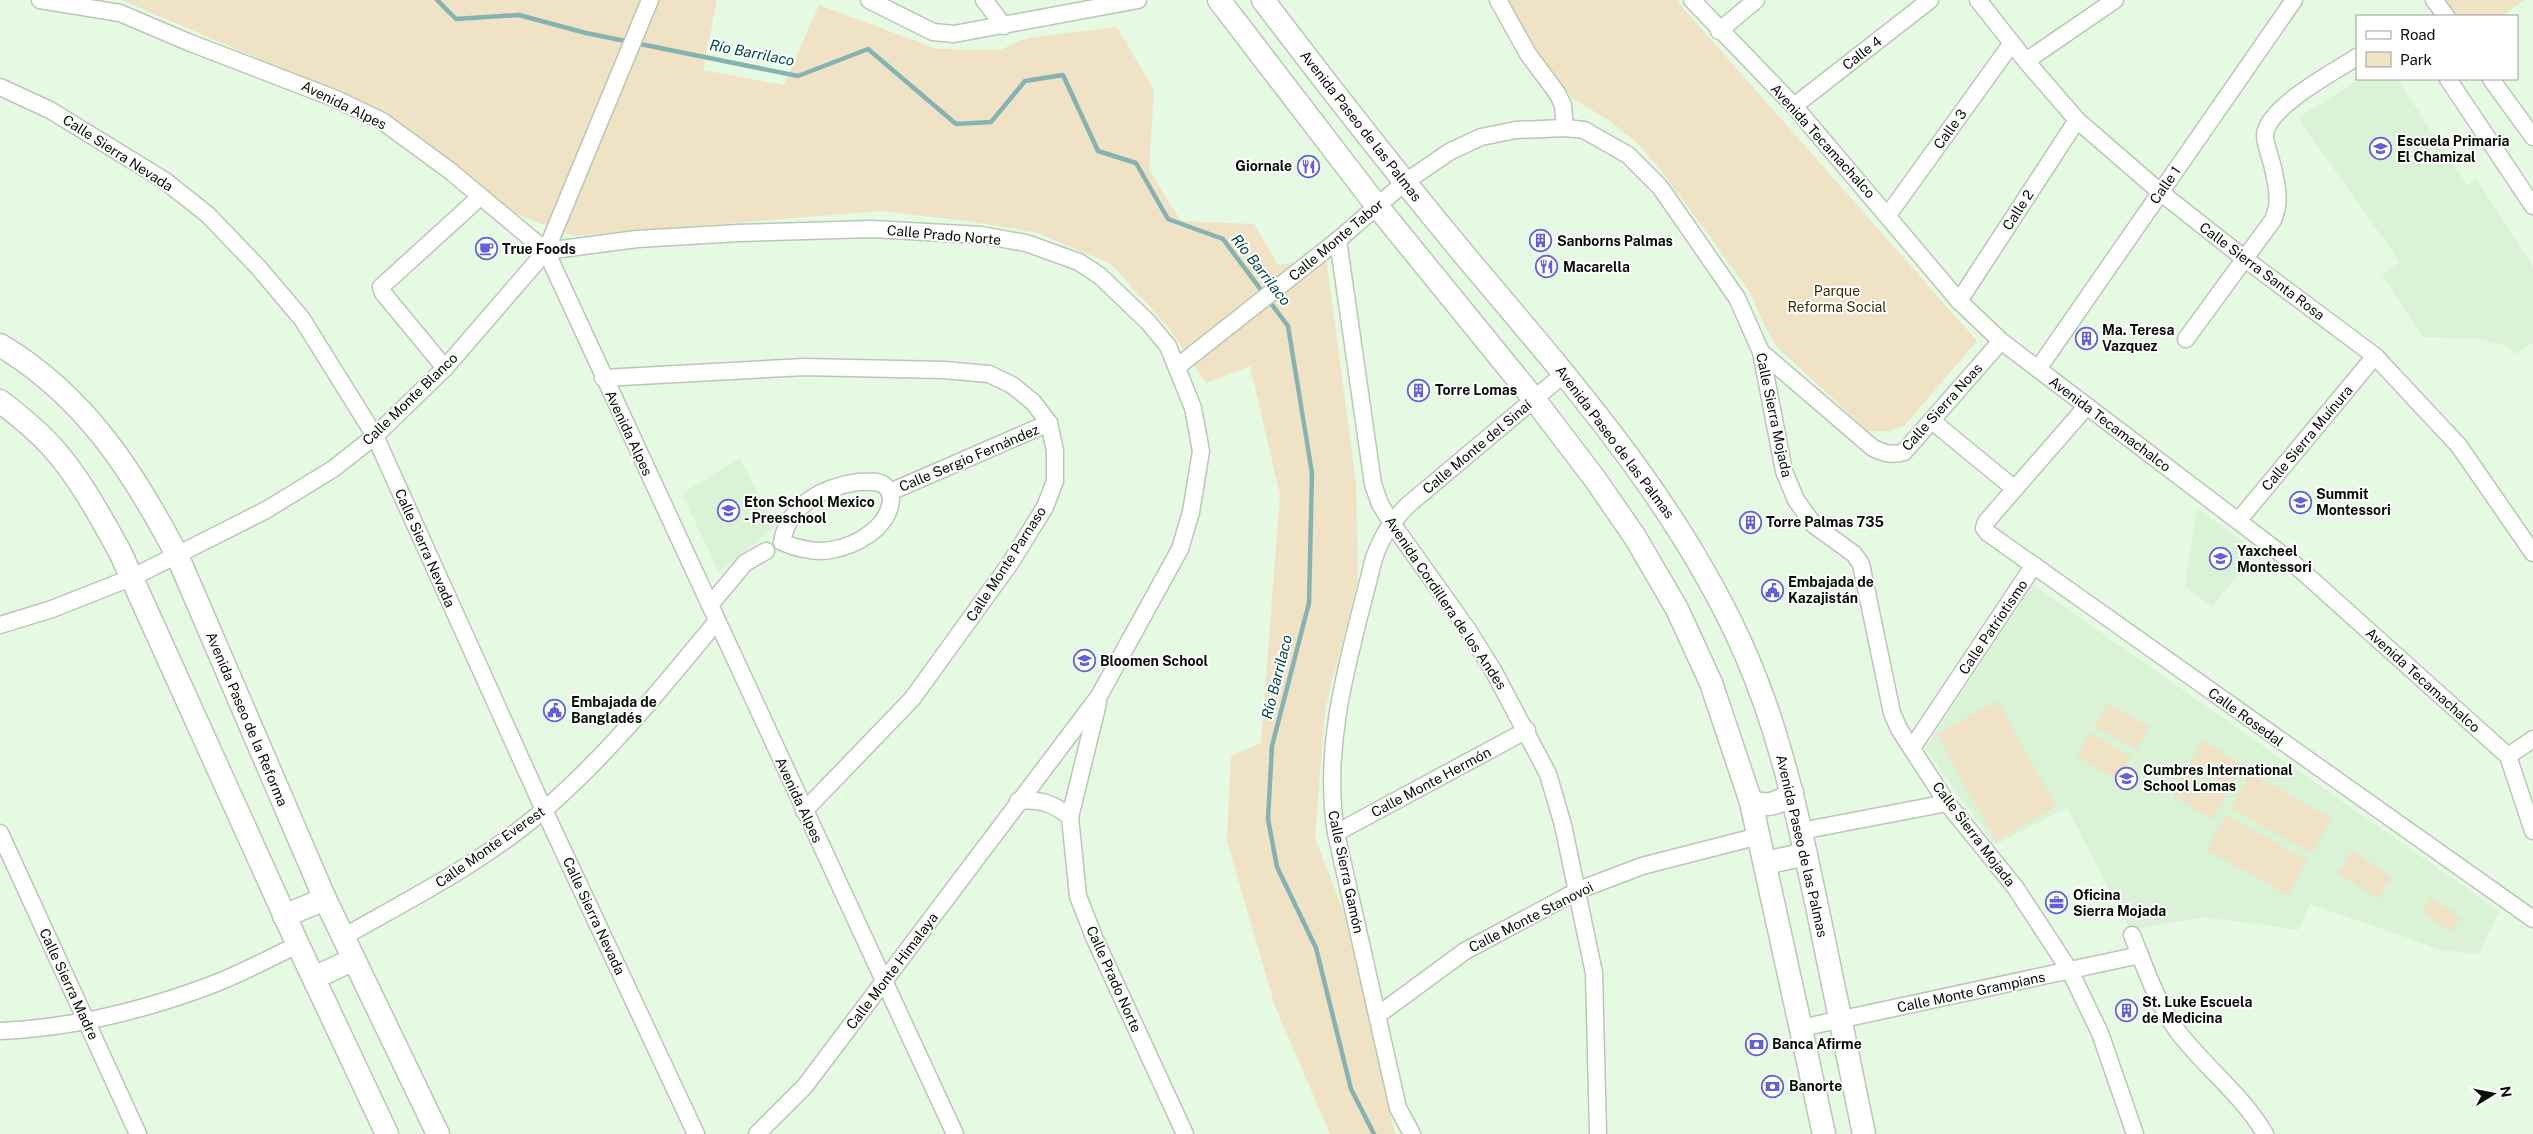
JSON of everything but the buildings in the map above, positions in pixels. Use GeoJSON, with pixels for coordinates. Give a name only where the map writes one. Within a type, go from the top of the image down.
{"type":"FeatureCollection","features":[{"type":"Feature","properties":{"kind":"main road"},"geometry":{"type":"LineString","coordinates":[[1219,0],[1378,206],[1534,399],[1635,537],[1677,609],[1714,691],[1751,802],[1824,1134]]}},
{"type":"Feature","properties":{"kind":"main road","name":"Avenida Paseo de las Palmas"},"geometry":{"type":"LineString","coordinates":[[1263,0],[1404,183],[1564,374],[1630,459],[1676,524],[1712,588],[1745,653],[1764,699],[1792,792],[1864,1134]]}},
{"type":"Feature","properties":{"kind":"main road","name":"Avenida Paseo de la Reforma"},"geometry":{"type":"LineString","coordinates":[[0,345],[47,379],[78,406],[129,470],[177,555],[324,899],[438,1134]]}},
{"type":"Feature","properties":{"kind":"main road"},"geometry":{"type":"LineString","coordinates":[[0,401],[25,420],[52,447],[74,476],[101,517],[133,577],[284,916],[387,1134]]}},
{"type":"Feature","properties":{"kind":"main road"},"geometry":{"type":"LineString","coordinates":[[1751,802],[1762,805],[1779,802],[1792,792]]}},
{"type":"Feature","properties":{"kind":"main road"},"geometry":{"type":"LineString","coordinates":[[1765,863],[1806,854]]}},
{"type":"Feature","properties":{"kind":"main road"},"geometry":{"type":"LineString","coordinates":[[284,916],[324,899]]}},
{"type":"Feature","properties":{"kind":"main road"},"geometry":{"type":"LineString","coordinates":[[314,978],[354,959]]}},
{"type":"Feature","properties":{"kind":"street","name":"Avenida Alpes"},"geometry":{"type":"LineString","coordinates":[[40,0],[120,13],[188,42],[336,98],[382,121],[449,170],[546,251],[603,378],[955,1134]]}},
{"type":"Feature","properties":{"kind":"street","name":"Calle Monte Blanco"},"geometry":{"type":"LineString","coordinates":[[0,625],[52,609],[133,577],[266,510],[332,469],[374,436],[445,368],[546,251],[650,0]]}},
{"type":"Feature","properties":{"kind":"street"},"geometry":{"type":"LineString","coordinates":[[869,0],[934,32],[954,34],[1138,0]]}},
{"type":"Feature","properties":{"kind":"street"},"geometry":{"type":"LineString","coordinates":[[984,0],[1004,26]]}},
{"type":"Feature","properties":{"kind":"street"},"geometry":{"type":"LineString","coordinates":[[1498,0],[1528,54],[1557,92],[1563,105],[1565,128]]}},
{"type":"Feature","properties":{"kind":"street","name":"Avenida Tecamachalco"},"geometry":{"type":"LineString","coordinates":[[1692,0],[1794,106],[1959,301],[2001,341],[2292,562],[2508,756],[2533,831]]}},
{"type":"Feature","properties":{"kind":"street"},"geometry":{"type":"LineString","coordinates":[[1720,31],[1756,0]]}},
{"type":"Feature","properties":{"kind":"street","name":"Calle 4"},"geometry":{"type":"LineString","coordinates":[[1794,106],[1930,0]]}},
{"type":"Feature","properties":{"kind":"street","name":"Calle Sierra Santa Rosa"},"geometry":{"type":"LineString","coordinates":[[1978,0],[2026,61],[2077,120],[2160,192],[2245,259],[2375,356],[2459,446],[2533,553]]}},
{"type":"Feature","properties":{"kind":"street"},"geometry":{"type":"LineString","coordinates":[[2026,61],[2115,0]]}},
{"type":"Feature","properties":{"kind":"street"},"geometry":{"type":"LineString","coordinates":[[2434,0],[2445,15]]}},
{"type":"Feature","properties":{"kind":"street","name":"Calle 1"},"geometry":{"type":"LineString","coordinates":[[2038,369],[2294,1]]}},
{"type":"Feature","properties":{"kind":"street","name":"Calle 3"},"geometry":{"type":"LineString","coordinates":[[1888,215],[2012,43]]}},
{"type":"Feature","properties":{"kind":"street"},"geometry":{"type":"LineString","coordinates":[[2186,339],[2273,220],[2278,209],[2278,191],[2265,135],[2268,124],[2281,108],[2356,58]]}},
{"type":"Feature","properties":{"kind":"street"},"geometry":{"type":"LineString","coordinates":[[2449,80],[2533,206]]}},
{"type":"Feature","properties":{"kind":"street"},"geometry":{"type":"LineString","coordinates":[[2492,80],[2533,137]]}},
{"type":"Feature","properties":{"kind":"street","name":"Calle Sierra Nevada"},"geometry":{"type":"LineString","coordinates":[[0,87],[50,110],[164,180],[208,215],[258,267],[302,319],[374,436],[544,810],[696,1134]]}},
{"type":"Feature","properties":{"kind":"street","name":"Calle 2"},"geometry":{"type":"LineString","coordinates":[[1959,301],[2077,120]]}},
{"type":"Feature","properties":{"kind":"street","name":"Calle Monte Tabor"},"geometry":{"type":"LineString","coordinates":[[1177,367],[1338,240],[1404,183],[1449,152],[1482,137],[1516,130],[1565,128]]}},
{"type":"Feature","properties":{"kind":"street","name":"Calle Sierra Mojada"},"geometry":{"type":"LineString","coordinates":[[1565,128],[1584,130],[1628,155],[1660,187],[1737,298],[1761,352],[1784,471],[1796,500],[1814,525],[1854,554],[1861,564],[1892,713],[1899,729],[1948,803],[2015,887],[2070,971],[2100,1033],[2135,1134]]}},
{"type":"Feature","properties":{"kind":"street"},"geometry":{"type":"LineString","coordinates":[[445,368],[383,293],[381,287],[480,197]]}},
{"type":"Feature","properties":{"kind":"street","name":"Calle Prado Norte"},"geometry":{"type":"LineString","coordinates":[[546,251],[646,238],[739,232],[872,229],[981,235],[1026,243],[1079,262],[1100,276],[1148,322],[1168,346],[1193,408],[1201,451],[1191,512],[1180,549],[1099,696],[1018,801]]}},
{"type":"Feature","properties":{"kind":"street","name":"Avenida Cordillera de los Andes"},"geometry":{"type":"LineString","coordinates":[[1338,240],[1373,484],[1380,504],[1468,630],[1527,730],[1548,774],[1564,825],[1579,890],[1594,972],[1598,1134]]}},
{"type":"Feature","properties":{"kind":"street","name":"Calle Sierra Noas"},"geometry":{"type":"LineString","coordinates":[[1761,352],[1873,448],[1889,454],[1904,452],[2001,341]]}},
{"type":"Feature","properties":{"kind":"street","name":"Calle Sierra Muínura"},"geometry":{"type":"LineString","coordinates":[[2238,521],[2375,356]]}},
{"type":"Feature","properties":{"kind":"street","name":"Calle Monte Parnaso"},"geometry":{"type":"LineString","coordinates":[[603,378],[804,367],[944,370],[989,374],[1012,385],[1033,402],[1049,423],[1055,450],[1055,481],[1045,507],[1009,565],[912,699],[804,811]]}},
{"type":"Feature","properties":{"kind":"street","name":"Calle Monte del Sinaí"},"geometry":{"type":"LineString","coordinates":[[1391,522],[1408,505],[1564,374]]}},
{"type":"Feature","properties":{"kind":"street","name":"Calle Patriotismo"},"geometry":{"type":"LineString","coordinates":[[1912,748],[2034,565],[1984,528],[1986,522],[2086,407]]}},
{"type":"Feature","properties":{"kind":"street"},"geometry":{"type":"LineString","coordinates":[[1932,421],[2015,489]]}},
{"type":"Feature","properties":{"kind":"street","name":"Calle Sergio Fernández"},"geometry":{"type":"LineString","coordinates":[[890,492],[1049,423]]}},
{"type":"Feature","properties":{"kind":"street"},"geometry":{"type":"LineString","coordinates":[[874,482],[884,485],[890,492],[891,500],[888,515],[876,529],[858,540],[832,550],[814,551],[799,550],[782,542],[784,528],[792,516],[806,501],[821,492],[841,484],[874,482]]}},
{"type":"Feature","properties":{"kind":"street","name":"Calle Sierra Gamón"},"geometry":{"type":"LineString","coordinates":[[1391,522],[1383,534],[1374,558],[1335,720],[1330,801],[1398,1108],[1412,1134]]}},
{"type":"Feature","properties":{"kind":"street"},"geometry":{"type":"LineString","coordinates":[[710,605],[745,563],[766,551]]}},
{"type":"Feature","properties":{"kind":"street","name":"Calle Rosedal"},"geometry":{"type":"LineString","coordinates":[[2034,565],[2533,919]]}},
{"type":"Feature","properties":{"kind":"street","name":"Calle Monte Everest"},"geometry":{"type":"LineString","coordinates":[[343,937],[436,885],[508,837],[544,810],[609,748],[717,621]]}},
{"type":"Feature","properties":{"kind":"street","name":"Calle Prado Norte"},"geometry":{"type":"LineString","coordinates":[[1099,696],[1070,817],[1078,896],[1094,937],[1185,1134]]}},
{"type":"Feature","properties":{"kind":"street","name":"Calle Monte Hermón"},"geometry":{"type":"LineString","coordinates":[[1336,833],[1527,730]]}},
{"type":"Feature","properties":{"kind":"street"},"geometry":{"type":"LineString","coordinates":[[2508,756],[2533,738]]}},
{"type":"Feature","properties":{"kind":"street"},"geometry":{"type":"LineString","coordinates":[[1018,801],[1031,800],[1056,805],[1070,817]]}},
{"type":"Feature","properties":{"kind":"street","name":"Calle Monte Himalaya"},"geometry":{"type":"LineString","coordinates":[[757,1134],[805,1086],[1018,801]]}},
{"type":"Feature","properties":{"kind":"street"},"geometry":{"type":"LineString","coordinates":[[1801,831],[1948,803]]}},
{"type":"Feature","properties":{"kind":"street","name":"Calle Sierra Madre"},"geometry":{"type":"LineString","coordinates":[[0,833],[138,1134]]}},
{"type":"Feature","properties":{"kind":"street","name":"Calle Monte Stanovoi"},"geometry":{"type":"LineString","coordinates":[[1378,1015],[1465,952],[1579,890],[1642,866],[1759,836]]}},
{"type":"Feature","properties":{"kind":"street"},"geometry":{"type":"LineString","coordinates":[[2132,935],[2163,1009],[2178,1030],[2247,1108],[2265,1134]]}},
{"type":"Feature","properties":{"kind":"street"},"geometry":{"type":"LineString","coordinates":[[0,1031],[86,1021],[159,1002],[212,985],[298,945]]}},
{"type":"Feature","properties":{"kind":"street","name":"Calle Monte Grampians"},"geometry":{"type":"LineString","coordinates":[[1800,1028],[2140,955]]}},
{"type":"Feature","properties":{"kind":"shaded area"},"geometry":{"type":"Polygon","coordinates":[[[2358,80],[2398,80],[2467,185],[2476,179],[2533,267],[2533,343],[2516,354],[2508,346],[2477,339],[2423,337],[2382,274],[2400,262],[2298,118],[2358,80]]]}},
{"type":"Feature","properties":{"kind":"shaded area","name":"Eton School Mexico - Preeschool"},"geometry":{"type":"Polygon","coordinates":[[[740,458],[775,527],[719,572],[682,494],[740,458]]]}},
{"type":"Feature","properties":{"kind":"shaded area","name":"Yaxcheel Montessori"},"geometry":{"type":"Polygon","coordinates":[[[2197,509],[2259,552],[2212,606],[2185,587],[2197,509]]]}},
{"type":"Feature","properties":{"kind":"shaded area","name":"Cumbres International School Lomas"},"geometry":{"type":"Polygon","coordinates":[[[2033,585],[2499,911],[2479,954],[2442,950],[2310,904],[2298,930],[2204,917],[2130,930],[2067,807],[1995,845],[1925,748],[2033,585]]]}},
{"type":"Feature","properties":{"kind":"green space"},"geometry":{"type":"Polygon","coordinates":[[[121,0],[717,0],[703,70],[784,85],[819,5],[937,49],[1000,50],[1027,38],[1117,27],[1154,90],[1149,170],[1181,221],[1254,224],[1278,265],[1326,257],[1356,483],[1358,579],[1325,710],[1315,838],[1347,921],[1395,1134],[1330,1134],[1275,1006],[1227,841],[1231,756],[1261,743],[1280,495],[1250,366],[1206,383],[1168,327],[1111,264],[1035,232],[968,221],[880,211],[573,236],[514,213],[339,93],[121,0]]]}},
{"type":"Feature","properties":{"kind":"green space","name":"Parque Reforma Social"},"geometry":{"type":"Polygon","coordinates":[[[1509,0],[1676,0],[1977,341],[1904,426],[1888,431],[1868,431],[1777,347],[1765,327],[1750,292],[1661,170],[1638,144],[1610,121],[1572,98],[1535,48],[1509,0]]]}},
{"type":"Feature","properties":{"kind":"green space"},"geometry":{"type":"Polygon","coordinates":[[[2436,0],[2525,0],[2502,15],[2446,15],[2436,0]]]}},
{"type":"Feature","properties":{"kind":"green space"},"geometry":{"type":"Polygon","coordinates":[[[1997,701],[2056,807],[1996,841],[1937,734],[1997,701]]]}},
{"type":"Feature","properties":{"kind":"green space"},"geometry":{"type":"Polygon","coordinates":[[[2108,703],[2149,727],[2136,750],[2095,726],[2108,703]]]}},
{"type":"Feature","properties":{"kind":"green space"},"geometry":{"type":"Polygon","coordinates":[[[2090,733],[2131,757],[2117,780],[2077,756],[2090,733]]]}},
{"type":"Feature","properties":{"kind":"green space"},"geometry":{"type":"Polygon","coordinates":[[[2203,741],[2244,765],[2231,788],[2190,764],[2203,741]]]}},
{"type":"Feature","properties":{"kind":"green space"},"geometry":{"type":"Polygon","coordinates":[[[2185,772],[2226,796],[2212,819],[2172,795],[2185,772]]]}},
{"type":"Feature","properties":{"kind":"green space"},"geometry":{"type":"Polygon","coordinates":[[[2250,773],[2331,818],[2312,853],[2231,808],[2250,773]]]}},
{"type":"Feature","properties":{"kind":"green space"},"geometry":{"type":"Polygon","coordinates":[[[2226,815],[2307,860],[2288,895],[2207,850],[2226,815]]]}},
{"type":"Feature","properties":{"kind":"green space"},"geometry":{"type":"Polygon","coordinates":[[[2352,851],[2392,877],[2378,899],[2338,873],[2352,851]]]}},
{"type":"Feature","properties":{"kind":"green space"},"geometry":{"type":"Polygon","coordinates":[[[2432,897],[2461,917],[2451,932],[2422,912],[2432,897]]]}},
{"type":"Feature","properties":{"kind":"waterway","name":"Río Barrilaco"},"geometry":{"type":"LineString","coordinates":[[437,0],[456,19],[519,15],[586,33],[798,76],[868,49],[956,124],[991,122],[1025,81],[1063,75],[1098,151],[1136,163],[1168,219],[1223,239],[1288,326],[1312,473],[1309,603],[1272,746],[1268,819],[1277,867],[1316,948],[1351,1089],[1374,1134]]}},
{"type":"Feature","properties":{"kind":"place","name":"Escuela Primaria El Chamizal"},"geometry":{"type":"Point","coordinates":[2381,149]}},
{"type":"Feature","properties":{"kind":"place","name":"Giornale"},"geometry":{"type":"Point","coordinates":[1308,166]}},
{"type":"Feature","properties":{"kind":"place","name":"Sanborns Palmas"},"geometry":{"type":"Point","coordinates":[1541,241]}},
{"type":"Feature","properties":{"kind":"place","name":"True Foods"},"geometry":{"type":"Point","coordinates":[486,249]}},
{"type":"Feature","properties":{"kind":"place","name":"Macarella"},"geometry":{"type":"Point","coordinates":[1547,267]}},
{"type":"Feature","properties":{"kind":"place","name":"Ma. Teresa Vazquez"},"geometry":{"type":"Point","coordinates":[2086,338]}},
{"type":"Feature","properties":{"kind":"place","name":"Torre Lomas"},"geometry":{"type":"Point","coordinates":[1419,390]}},
{"type":"Feature","properties":{"kind":"place","name":"Summit Montessori"},"geometry":{"type":"Point","coordinates":[2300,502]}},
{"type":"Feature","properties":{"kind":"place","name":"Eton School Mexico - Preeschool"},"geometry":{"type":"Point","coordinates":[728,510]}},
{"type":"Feature","properties":{"kind":"place","name":"Torre Palmas 735"},"geometry":{"type":"Point","coordinates":[1750,522]}},
{"type":"Feature","properties":{"kind":"place","name":"Yaxcheel Montessori"},"geometry":{"type":"Point","coordinates":[2221,559]}},
{"type":"Feature","properties":{"kind":"place","name":"Embajada de Kazajistán"},"geometry":{"type":"Point","coordinates":[1772,590]}},
{"type":"Feature","properties":{"kind":"place","name":"Bloomen School"},"geometry":{"type":"Point","coordinates":[1084,661]}},
{"type":"Feature","properties":{"kind":"place","name":"Embajada de Bangladés"},"geometry":{"type":"Point","coordinates":[555,710]}},
{"type":"Feature","properties":{"kind":"place","name":"Cumbres International School Lomas"},"geometry":{"type":"Point","coordinates":[2127,778]}},
{"type":"Feature","properties":{"kind":"place","name":"Oficina Sierra Mojada"},"geometry":{"type":"Point","coordinates":[2057,903]}},
{"type":"Feature","properties":{"kind":"place","name":"St. Luke Escuela de Medicina"},"geometry":{"type":"Point","coordinates":[2126,1010]}},
{"type":"Feature","properties":{"kind":"place","name":"Banca Afirme"},"geometry":{"type":"Point","coordinates":[1756,1044]}},
{"type":"Feature","properties":{"kind":"place","name":"Banorte"},"geometry":{"type":"Point","coordinates":[1773,1086]}}]}
